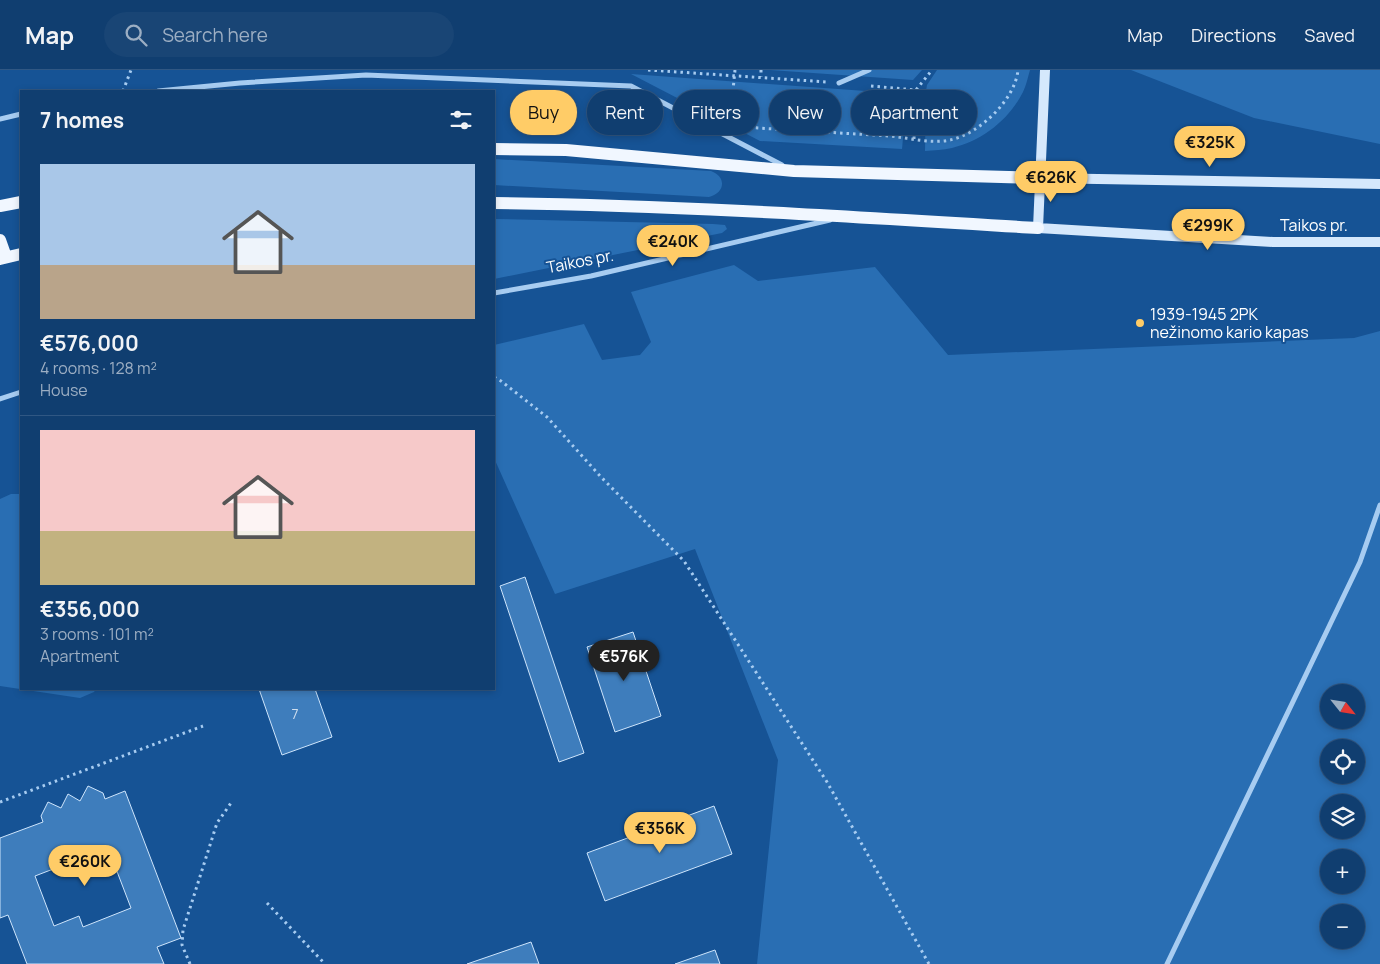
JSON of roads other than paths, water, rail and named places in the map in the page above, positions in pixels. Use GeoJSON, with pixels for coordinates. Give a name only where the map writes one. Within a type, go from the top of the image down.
{"type":"FeatureCollection","features":[{"type":"Feature","properties":{"kind":"main road"},"geometry":{"type":"LineString","coordinates":[[1038,228],[1045,70]]}},
{"type":"Feature","properties":{"kind":"main road"},"geometry":{"type":"LineString","coordinates":[[495,149],[566,150],[794,171],[1040,178],[1380,184]]}},
{"type":"Feature","properties":{"kind":"main road"},"geometry":{"type":"LineString","coordinates":[[0,206],[20,202]]}},
{"type":"Feature","properties":{"kind":"main road","name":"Taikos pr."},"geometry":{"type":"LineString","coordinates":[[495,203],[847,216],[1273,242],[1380,242]]}},
{"type":"Feature","properties":{"kind":"main road"},"geometry":{"type":"LineString","coordinates":[[0,240],[3,258],[20,254]]}},
{"type":"Feature","properties":{"kind":"street"},"geometry":{"type":"LineString","coordinates":[[839,83],[870,70]]}},
{"type":"Feature","properties":{"kind":"street"},"geometry":{"type":"LineString","coordinates":[[168,90],[240,83],[366,75],[631,86],[794,171]]}},
{"type":"Feature","properties":{"kind":"street"},"geometry":{"type":"LineString","coordinates":[[0,119],[20,114]]}},
{"type":"Feature","properties":{"kind":"street","name":"Taikos pr."},"geometry":{"type":"LineString","coordinates":[[495,293],[590,276],[847,216]]}},
{"type":"Feature","properties":{"kind":"street"},"geometry":{"type":"LineString","coordinates":[[0,399],[20,392]]}},
{"type":"Feature","properties":{"kind":"street"},"geometry":{"type":"LineString","coordinates":[[1167,964],[1360,562],[1380,505]]}},
{"type":"Feature","properties":{"kind":"place","name":"1939-1945 2PK nežinomo kario kapas"},"geometry":{"type":"Point","coordinates":[1140,323]}}]}
